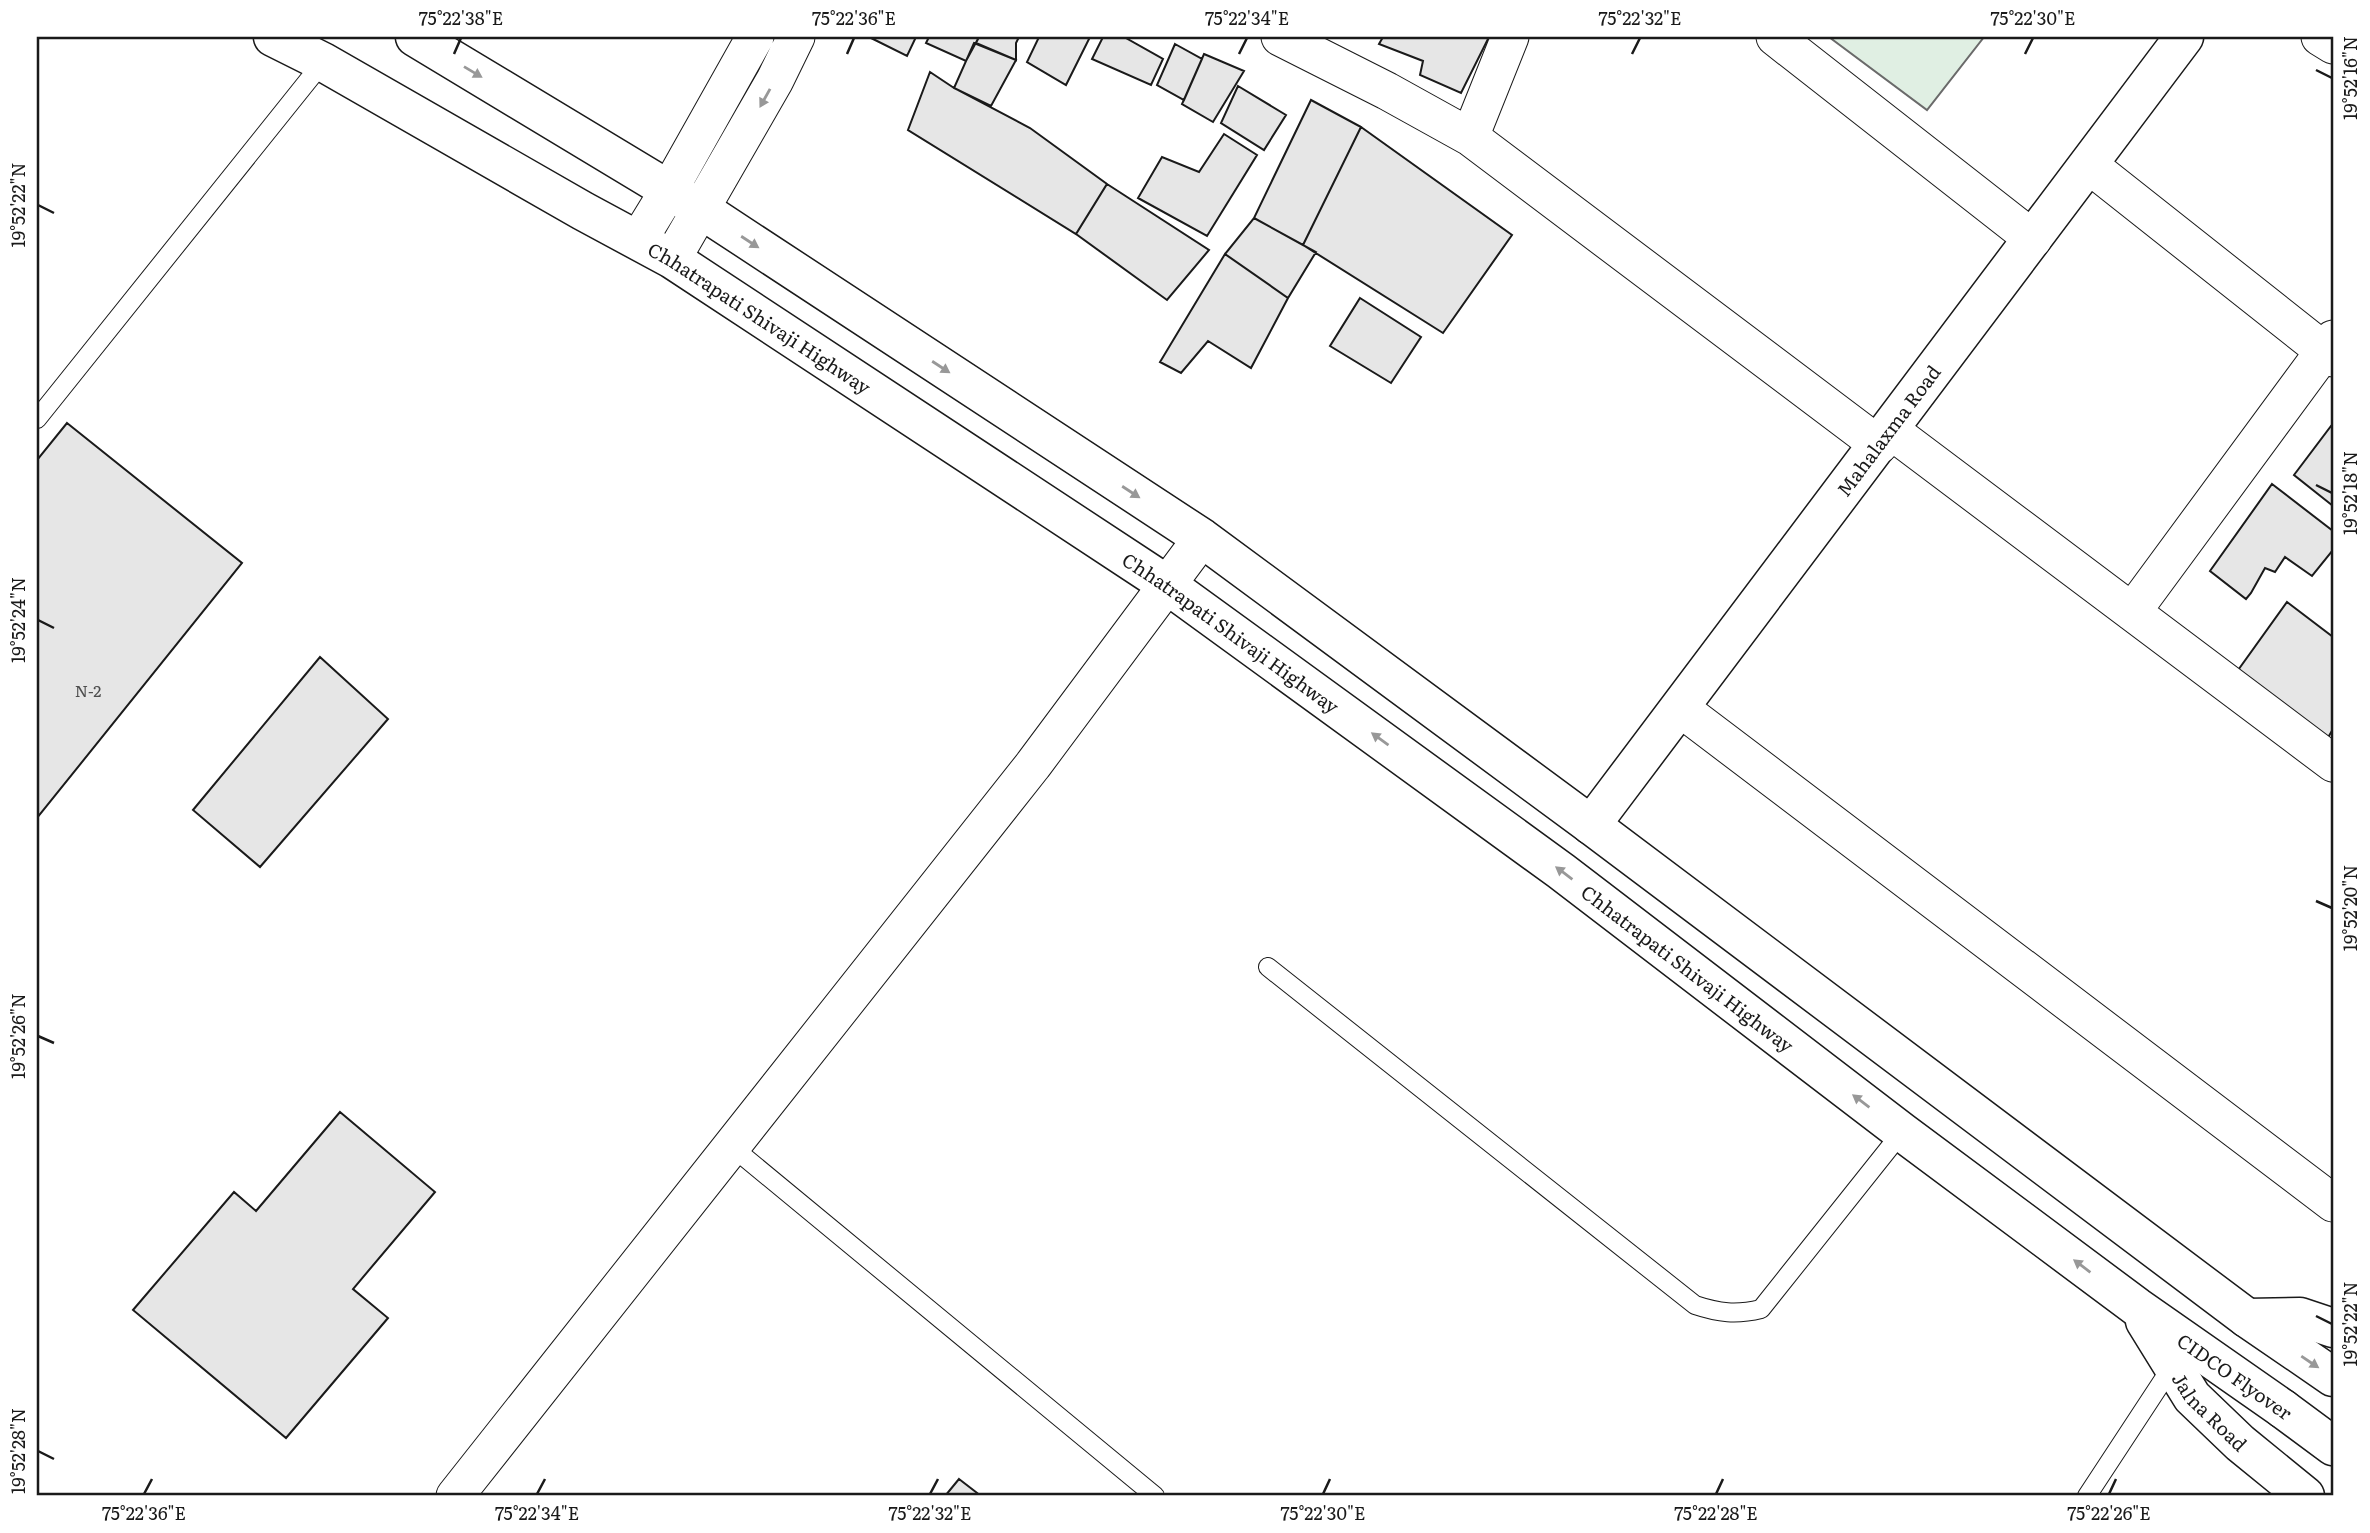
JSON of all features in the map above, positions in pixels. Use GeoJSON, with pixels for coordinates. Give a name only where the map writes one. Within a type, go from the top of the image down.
{"type":"FeatureCollection","features":[{"type":"Feature","properties":{"kind":"main road","name":"Chhatrapati Shivaji Highway"},"geometry":{"type":"LineString","coordinates":[[273,37],[323,62],[583,211],[672,258],[1166,584],[1561,871],[1902,1132],[2137,1307]]}},
{"type":"Feature","properties":{"kind":"main road"},"geometry":{"type":"LineString","coordinates":[[415,37],[702,210],[1202,538],[1591,825],[2247,1318],[2333,1377]]}},
{"type":"Feature","properties":{"kind":"main road","name":"Mahalaxma Road"},"geometry":{"type":"LineString","coordinates":[[1591,825],[2184,37]]}},
{"type":"Feature","properties":{"kind":"main road","name":"Jalna Road"},"geometry":{"type":"LineString","coordinates":[[2137,1307],[2192,1397],[2240,1443],[2305,1496]]}},
{"type":"Feature","properties":{"kind":"main road","name":"CIDCO Flyover"},"geometry":{"type":"LineString","coordinates":[[2137,1307],[2333,1446]]}},
{"type":"Feature","properties":{"kind":"main road"},"geometry":{"type":"LineString","coordinates":[[2247,1318],[2300,1317],[2333,1328]]}},
{"type":"Feature","properties":{"kind":"street"},"geometry":{"type":"LineString","coordinates":[[1280,37],[1470,137],[1884,438],[2132,612],[2333,763]]}},
{"type":"Feature","properties":{"kind":"street"},"geometry":{"type":"LineString","coordinates":[[1470,137],[1510,37]]}},
{"type":"Feature","properties":{"kind":"street"},"geometry":{"type":"LineString","coordinates":[[1775,37],[2033,239]]}},
{"type":"Feature","properties":{"kind":"street"},"geometry":{"type":"LineString","coordinates":[[2320,37],[2333,45]]}},
{"type":"Feature","properties":{"kind":"street"},"geometry":{"type":"LineString","coordinates":[[639,239],[669,190],[775,40]]}},
{"type":"Feature","properties":{"kind":"street"},"geometry":{"type":"LineString","coordinates":[[672,258],[702,210],[775,40]]}},
{"type":"Feature","properties":{"kind":"street"},"geometry":{"type":"LineString","coordinates":[[2089,165],[2330,350],[2132,612]]}},
{"type":"Feature","properties":{"kind":"street"},"geometry":{"type":"LineString","coordinates":[[454,1496],[1033,765],[1202,538]]}},
{"type":"Feature","properties":{"kind":"street"},"geometry":{"type":"LineString","coordinates":[[1680,708],[2333,1203]]}},
{"type":"Feature","properties":{"kind":"lane"},"geometry":{"type":"LineString","coordinates":[[37,419],[323,62]]}},
{"type":"Feature","properties":{"kind":"lane"},"geometry":{"type":"LineString","coordinates":[[1268,967],[1695,1305],[1718,1313],[1740,1314],[1761,1309],[1902,1132]]}},
{"type":"Feature","properties":{"kind":"lane"},"geometry":{"type":"LineString","coordinates":[[731,1146],[1155,1496]]}},
{"type":"Feature","properties":{"kind":"lane"},"geometry":{"type":"LineString","coordinates":[[2087,1496],[2173,1365]]}},
{"type":"Feature","properties":{"kind":"green space"},"geometry":{"type":"Polygon","coordinates":[[[1829,37],[1984,37],[1927,110],[1829,37]]]}},
{"type":"Feature","properties":{"kind":"building"},"geometry":{"type":"Polygon","coordinates":[[[869,37],[916,37],[907,56],[869,37]]]}},
{"type":"Feature","properties":{"kind":"building"},"geometry":{"type":"Polygon","coordinates":[[[929,37],[979,37],[966,61],[926,43],[929,37]]]}},
{"type":"Feature","properties":{"kind":"building"},"geometry":{"type":"Polygon","coordinates":[[[979,37],[1019,37],[1016,43],[1016,60],[976,43],[979,37]]]}},
{"type":"Feature","properties":{"kind":"building"},"geometry":{"type":"Polygon","coordinates":[[[1039,37],[1090,37],[1066,85],[1027,62],[1039,37]]]}},
{"type":"Feature","properties":{"kind":"building"},"geometry":{"type":"Polygon","coordinates":[[[1103,37],[1124,37],[1163,59],[1151,85],[1092,59],[1103,37]]]}},
{"type":"Feature","properties":{"kind":"building"},"geometry":{"type":"Polygon","coordinates":[[[1383,37],[1489,37],[1461,93],[1420,75],[1423,61],[1379,44],[1383,37]]]}},
{"type":"Feature","properties":{"kind":"building"},"geometry":{"type":"Polygon","coordinates":[[[974,43],[1016,60],[991,106],[954,88],[974,43]]]}},
{"type":"Feature","properties":{"kind":"building"},"geometry":{"type":"Polygon","coordinates":[[[1175,44],[1202,59],[1184,100],[1157,85],[1175,44]]]}},
{"type":"Feature","properties":{"kind":"building"},"geometry":{"type":"Polygon","coordinates":[[[1204,54],[1244,71],[1213,122],[1182,104],[1204,54]]]}},
{"type":"Feature","properties":{"kind":"building"},"geometry":{"type":"Polygon","coordinates":[[[930,72],[954,88],[1030,128],[1107,184],[1076,234],[908,130],[930,72]]]}},
{"type":"Feature","properties":{"kind":"building"},"geometry":{"type":"Polygon","coordinates":[[[1238,86],[1286,115],[1264,150],[1221,123],[1238,86]]]}},
{"type":"Feature","properties":{"kind":"building"},"geometry":{"type":"Polygon","coordinates":[[[1311,100],[1361,127],[1303,245],[1254,218],[1311,100]]]}},
{"type":"Feature","properties":{"kind":"building"},"geometry":{"type":"Polygon","coordinates":[[[1361,127],[1512,235],[1443,333],[1303,245],[1361,127]]]}},
{"type":"Feature","properties":{"kind":"building"},"geometry":{"type":"Polygon","coordinates":[[[1224,134],[1257,155],[1207,236],[1138,198],[1162,157],[1199,172],[1224,134]]]}},
{"type":"Feature","properties":{"kind":"building"},"geometry":{"type":"Polygon","coordinates":[[[1107,184],[1209,250],[1167,300],[1076,234],[1107,184]]]}},
{"type":"Feature","properties":{"kind":"building"},"geometry":{"type":"Polygon","coordinates":[[[1254,218],[1316,252],[1288,298],[1225,254],[1254,218]]]}},
{"type":"Feature","properties":{"kind":"building"},"geometry":{"type":"Polygon","coordinates":[[[1225,254],[1288,298],[1251,368],[1208,341],[1181,373],[1160,362],[1225,254]]]}},
{"type":"Feature","properties":{"kind":"building"},"geometry":{"type":"Polygon","coordinates":[[[1360,298],[1421,337],[1391,383],[1330,346],[1360,298]]]}},
{"type":"Feature","properties":{"kind":"building"},"geometry":{"type":"Polygon","coordinates":[[[67,423],[242,563],[37,818],[37,460],[67,423]]]}},
{"type":"Feature","properties":{"kind":"building"},"geometry":{"type":"Polygon","coordinates":[[[2331,426],[2333,427],[2333,506],[2294,475],[2331,426]]]}},
{"type":"Feature","properties":{"kind":"building"},"geometry":{"type":"Polygon","coordinates":[[[2272,484],[2333,531],[2333,550],[2312,576],[2285,557],[2275,572],[2265,568],[2246,599],[2210,571],[2272,484]]]}},
{"type":"Feature","properties":{"kind":"building"},"geometry":{"type":"Polygon","coordinates":[[[2287,602],[2333,637],[2333,729],[2326,741],[2236,673],[2287,602]]]}},
{"type":"Feature","properties":{"kind":"building"},"geometry":{"type":"Polygon","coordinates":[[[320,657],[388,719],[260,867],[193,810],[320,657]]]}},
{"type":"Feature","properties":{"kind":"building"},"geometry":{"type":"Polygon","coordinates":[[[340,1112],[435,1192],[353,1289],[388,1318],[286,1438],[133,1310],[234,1192],[256,1211],[340,1112]]]}},
{"type":"Feature","properties":{"kind":"building"},"geometry":{"type":"Polygon","coordinates":[[[959,1479],[981,1496],[945,1496],[959,1479]]]}}]}
